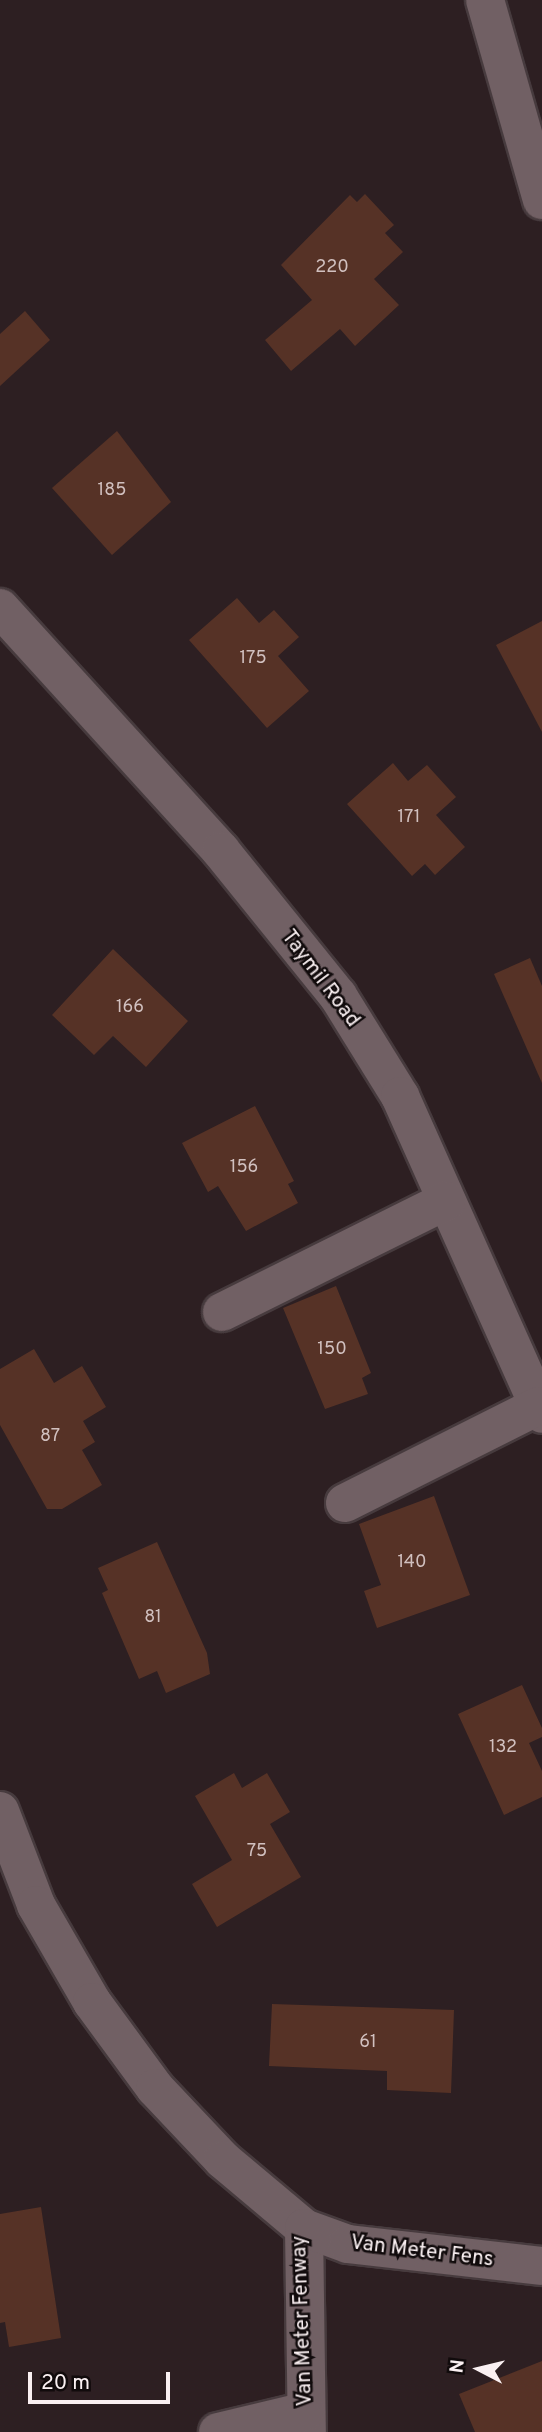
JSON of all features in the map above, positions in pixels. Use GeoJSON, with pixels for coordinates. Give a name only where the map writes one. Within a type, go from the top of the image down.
{"type":"FeatureCollection","features":[{"type":"Feature","properties":{"kind":"street"},"geometry":{"type":"LineString","coordinates":[[485,0],[542,200]]}},
{"type":"Feature","properties":{"kind":"street","name":"Taymil Road"},"geometry":{"type":"LineString","coordinates":[[0,608],[221,852],[338,996],[400,1096],[540,1410]]}},
{"type":"Feature","properties":{"kind":"street"},"geometry":{"type":"LineString","coordinates":[[222,1312],[446,1201]]}},
{"type":"Feature","properties":{"kind":"street"},"geometry":{"type":"LineString","coordinates":[[345,1503],[540,1410]]}},
{"type":"Feature","properties":{"kind":"street","name":"Van Meter Fenway"},"geometry":{"type":"LineString","coordinates":[[0,1811],[36,1905],[92,2002],[172,2106],[223,2160],[304,2228],[307,2422]]}},
{"type":"Feature","properties":{"kind":"street","name":"Van Meter Fens"},"geometry":{"type":"LineString","coordinates":[[304,2228],[348,2244],[542,2266]]}},
{"type":"Feature","properties":{"kind":"street"},"geometry":{"type":"LineString","coordinates":[[218,2432],[307,2422]]}},
{"type":"Feature","properties":{"kind":"building"},"geometry":{"type":"Polygon","coordinates":[[[365,194],[394,225],[385,233],[403,252],[374,279],[399,305],[355,346],[340,329],[291,371],[265,340],[312,300],[281,265],[350,195],[357,202],[365,194]]]}},
{"type":"Feature","properties":{"kind":"building"},"geometry":{"type":"Polygon","coordinates":[[[25,311],[50,340],[0,386],[0,334],[25,311]]]}},
{"type":"Feature","properties":{"kind":"building"},"geometry":{"type":"Polygon","coordinates":[[[117,431],[171,502],[112,555],[52,488],[117,431]]]}},
{"type":"Feature","properties":{"kind":"building"},"geometry":{"type":"Polygon","coordinates":[[[237,598],[259,623],[274,610],[299,637],[278,656],[309,691],[267,728],[189,640],[237,598]]]}},
{"type":"Feature","properties":{"kind":"building"},"geometry":{"type":"Polygon","coordinates":[[[542,621],[542,732],[496,645],[542,621]]]}},
{"type":"Feature","properties":{"kind":"building"},"geometry":{"type":"Polygon","coordinates":[[[393,763],[408,781],[427,765],[456,797],[436,815],[465,847],[435,875],[425,864],[412,876],[347,804],[393,763]]]}},
{"type":"Feature","properties":{"kind":"building"},"geometry":{"type":"Polygon","coordinates":[[[113,949],[188,1021],[146,1067],[113,1036],[94,1055],[52,1015],[113,949]]]}},
{"type":"Feature","properties":{"kind":"building"},"geometry":{"type":"Polygon","coordinates":[[[530,958],[542,986],[542,1083],[494,974],[530,958]]]}},
{"type":"Feature","properties":{"kind":"building"},"geometry":{"type":"Polygon","coordinates":[[[255,1106],[294,1181],[288,1184],[298,1203],[246,1231],[218,1186],[208,1192],[182,1143],[255,1106]]]}},
{"type":"Feature","properties":{"kind":"building"},"geometry":{"type":"Polygon","coordinates":[[[336,1286],[371,1373],[362,1378],[368,1394],[325,1409],[283,1308],[336,1286]]]}},
{"type":"Feature","properties":{"kind":"building"},"geometry":{"type":"Polygon","coordinates":[[[34,1349],[54,1383],[82,1366],[106,1407],[83,1421],[95,1442],[82,1450],[102,1485],[62,1509],[47,1509],[0,1425],[0,1369],[34,1349]]]}},
{"type":"Feature","properties":{"kind":"building"},"geometry":{"type":"Polygon","coordinates":[[[434,1496],[470,1595],[377,1628],[364,1591],[381,1585],[359,1524],[434,1496]]]}},
{"type":"Feature","properties":{"kind":"building"},"geometry":{"type":"Polygon","coordinates":[[[157,1542],[207,1653],[210,1674],[166,1693],[157,1671],[139,1679],[102,1593],[108,1590],[98,1568],[157,1542]]]}},
{"type":"Feature","properties":{"kind":"building"},"geometry":{"type":"Polygon","coordinates":[[[522,1685],[542,1728],[542,1737],[529,1743],[542,1771],[542,1797],[504,1815],[458,1714],[522,1685]]]}},
{"type":"Feature","properties":{"kind":"building"},"geometry":{"type":"Polygon","coordinates":[[[234,1773],[242,1788],[267,1773],[290,1812],[270,1824],[301,1877],[217,1927],[192,1884],[232,1860],[195,1796],[234,1773]]]}},
{"type":"Feature","properties":{"kind":"building"},"geometry":{"type":"Polygon","coordinates":[[[272,2004],[454,2010],[451,2093],[387,2090],[387,2071],[269,2066],[272,2004]]]}},
{"type":"Feature","properties":{"kind":"building"},"geometry":{"type":"Polygon","coordinates":[[[41,2207],[61,2338],[9,2347],[5,2322],[0,2323],[0,2214],[41,2207]]]}},
{"type":"Feature","properties":{"kind":"building"},"geometry":{"type":"Polygon","coordinates":[[[542,2361],[542,2432],[475,2432],[459,2394],[542,2361]]]}}]}
